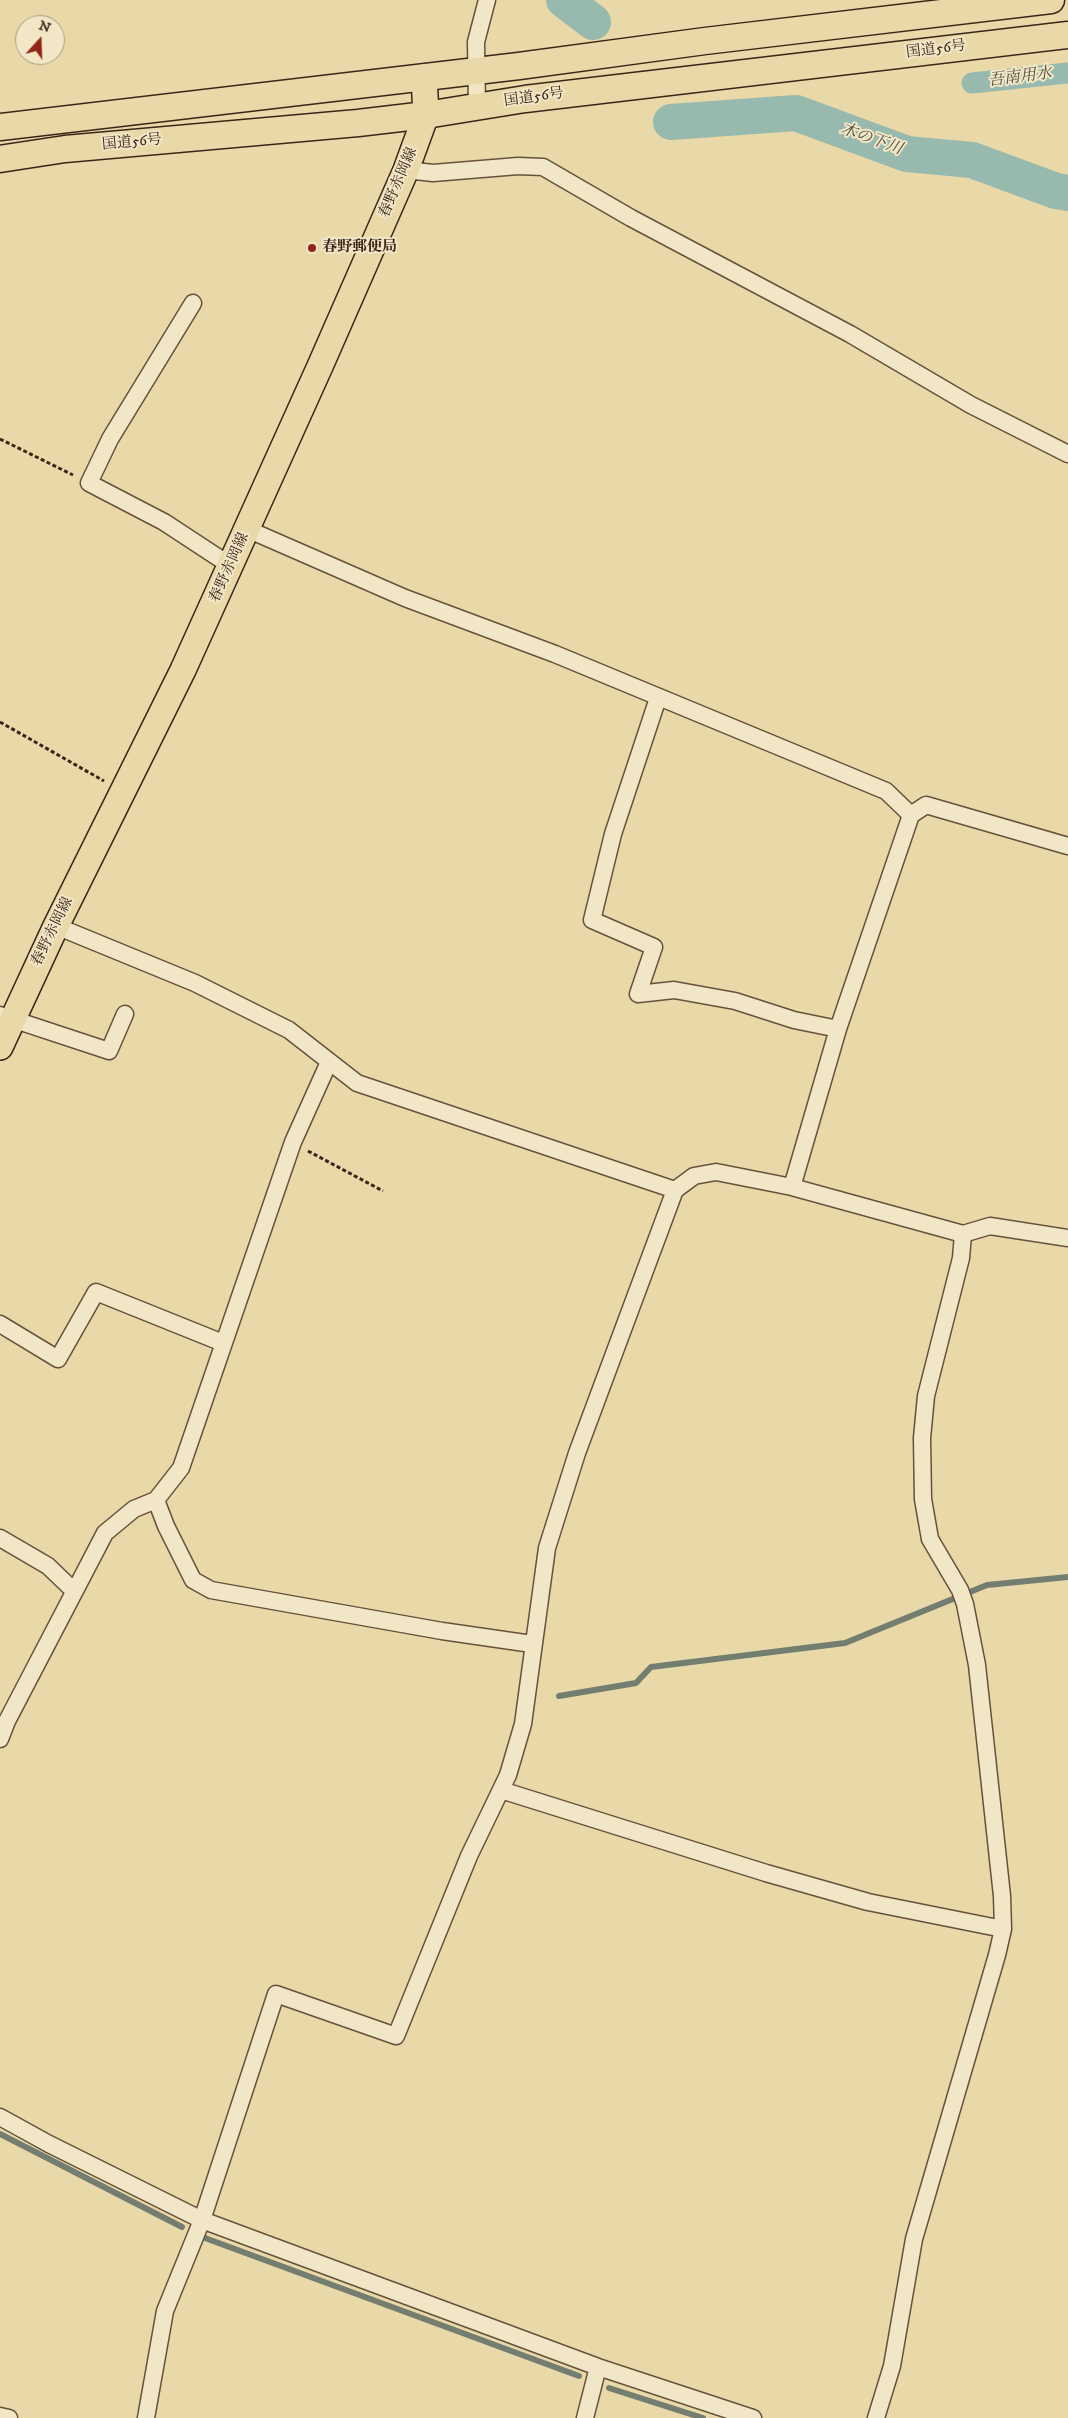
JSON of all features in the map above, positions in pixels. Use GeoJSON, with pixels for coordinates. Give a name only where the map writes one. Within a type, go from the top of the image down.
{"type":"FeatureCollection","features":[{"type":"Feature","properties":{"kind":"highway","name":"国道56号"},"geometry":{"type":"LineString","coordinates":[[0,127],[424,77],[905,8],[1051,0]]}},
{"type":"Feature","properties":{"kind":"highway","name":"国道56号"},"geometry":{"type":"LineString","coordinates":[[0,159],[65,149],[358,123],[426,115],[534,97],[1068,34]]}},
{"type":"Feature","properties":{"kind":"main road","name":"春野赤岡線"},"geometry":{"type":"LineString","coordinates":[[0,1047],[6,1017],[56,926],[124,792],[231,566],[406,170],[426,115],[424,77]]}},
{"type":"Feature","properties":{"kind":"street"},"geometry":{"type":"LineString","coordinates":[[477,107],[476,42],[487,0]]}},
{"type":"Feature","properties":{"kind":"street"},"geometry":{"type":"LineString","coordinates":[[406,170],[432,173],[518,166],[542,167],[630,218],[850,334],[971,405],[1068,454]]}},
{"type":"Feature","properties":{"kind":"street"},"geometry":{"type":"LineString","coordinates":[[193,303],[110,439],[89,483],[164,522],[231,566]]}},
{"type":"Feature","properties":{"kind":"street"},"geometry":{"type":"LineString","coordinates":[[247,529],[405,598],[555,654],[886,791],[911,815]]}},
{"type":"Feature","properties":{"kind":"street"},"geometry":{"type":"LineString","coordinates":[[658,698],[613,834],[592,920],[654,947],[638,994],[674,990],[735,1001],[794,1020],[838,1029]]}},
{"type":"Feature","properties":{"kind":"street"},"geometry":{"type":"LineString","coordinates":[[792,1186],[838,1029],[911,815],[926,805],[1068,846]]}},
{"type":"Feature","properties":{"kind":"street"},"geometry":{"type":"LineString","coordinates":[[56,926],[194,983],[289,1030],[357,1083],[675,1190]]}},
{"type":"Feature","properties":{"kind":"street"},"geometry":{"type":"LineString","coordinates":[[6,1017],[109,1051],[125,1014]]}},
{"type":"Feature","properties":{"kind":"street"},"geometry":{"type":"LineString","coordinates":[[0,1739],[7,1721],[105,1533],[134,1509],[156,1500],[181,1468],[292,1142],[329,1062]]}},
{"type":"Feature","properties":{"kind":"street"},"geometry":{"type":"LineString","coordinates":[[146,2418],[165,2311],[202,2220],[276,1994],[396,2036],[468,1856],[508,1775],[523,1724],[532,1644],[547,1548],[577,1453],[675,1190],[694,1176],[716,1172],[792,1186],[963,1234],[990,1226],[1068,1238]]}},
{"type":"Feature","properties":{"kind":"street"},"geometry":{"type":"LineString","coordinates":[[876,2418],[892,2366],[914,2239],[1003,1929],[1002,1896],[977,1665],[963,1597],[930,1539],[922,1499],[922,1438],[926,1396],[961,1258],[963,1234]]}},
{"type":"Feature","properties":{"kind":"street"},"geometry":{"type":"LineString","coordinates":[[0,1324],[58,1359],[96,1292],[222,1343]]}},
{"type":"Feature","properties":{"kind":"street"},"geometry":{"type":"LineString","coordinates":[[156,1500],[166,1526],[193,1580],[211,1590],[442,1631],[532,1644]]}},
{"type":"Feature","properties":{"kind":"street"},"geometry":{"type":"LineString","coordinates":[[0,1538],[48,1566],[74,1590]]}},
{"type":"Feature","properties":{"kind":"street"},"geometry":{"type":"LineString","coordinates":[[501,1790],[868,1902],[1003,1929]]}},
{"type":"Feature","properties":{"kind":"street"},"geometry":{"type":"LineString","coordinates":[[0,2117],[49,2144],[202,2220],[598,2367],[753,2418]]}},
{"type":"Feature","properties":{"kind":"street"},"geometry":{"type":"LineString","coordinates":[[584,2418],[598,2367]]}},
{"type":"Feature","properties":{"kind":"street"},"geometry":{"type":"LineString","coordinates":[[0,2416],[8,2418]]}},
{"type":"Feature","properties":{"kind":"path"},"geometry":{"type":"LineString","coordinates":[[0,439],[89,483]]}},
{"type":"Feature","properties":{"kind":"path"},"geometry":{"type":"LineString","coordinates":[[0,722],[124,792]]}},
{"type":"Feature","properties":{"kind":"path"},"geometry":{"type":"LineString","coordinates":[[292,1142],[383,1191]]}},
{"type":"Feature","properties":{"kind":"waterway","name":"木の下川"},"geometry":{"type":"LineString","coordinates":[[564,0],[593,22]]}},
{"type":"Feature","properties":{"kind":"waterway","name":"吾南用水"},"geometry":{"type":"LineString","coordinates":[[972,83],[1068,73]]}},
{"type":"Feature","properties":{"kind":"waterway","name":"木の下川"},"geometry":{"type":"LineString","coordinates":[[671,122],[796,113],[907,154],[972,160],[1056,191],[1068,193]]}},
{"type":"Feature","properties":{"kind":"waterway"},"geometry":{"type":"LineString","coordinates":[[559,1696],[636,1683],[651,1667],[845,1643],[987,1585],[1068,1577]]}},
{"type":"Feature","properties":{"kind":"waterway"},"geometry":{"type":"LineString","coordinates":[[0,2134],[182,2227]]}},
{"type":"Feature","properties":{"kind":"waterway"},"geometry":{"type":"LineString","coordinates":[[205,2238],[579,2376]]}},
{"type":"Feature","properties":{"kind":"waterway"},"geometry":{"type":"LineString","coordinates":[[609,2388],[703,2418]]}},
{"type":"Feature","properties":{"kind":"place","name":"春野郵便局"},"geometry":{"type":"Point","coordinates":[312,248]}}]}
